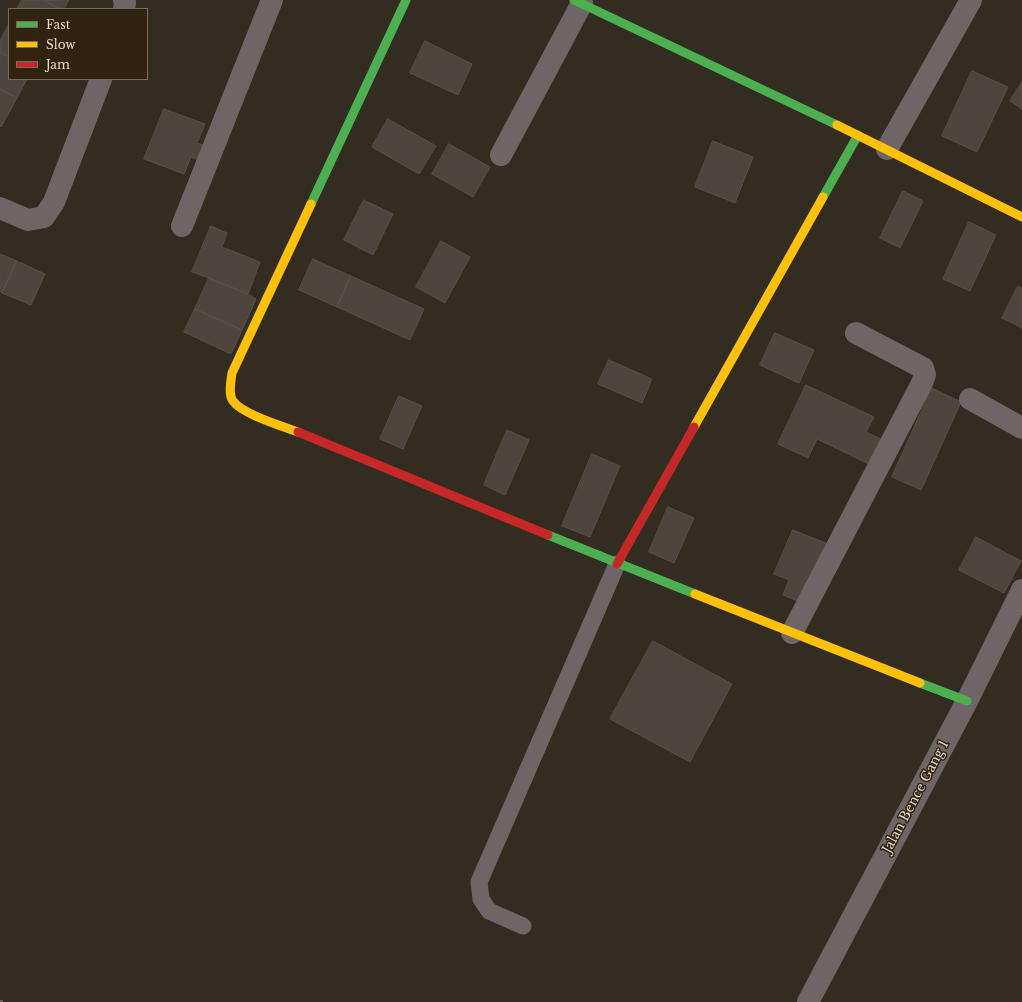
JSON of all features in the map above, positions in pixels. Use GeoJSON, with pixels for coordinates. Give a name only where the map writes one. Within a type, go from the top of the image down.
{"type":"FeatureCollection","features":[{"type":"Feature","properties":{"kind":"street"},"geometry":{"type":"LineString","coordinates":[[182,226],[272,0]]}},
{"type":"Feature","properties":{"kind":"street"},"geometry":{"type":"LineString","coordinates":[[406,0],[232,373],[230,388],[232,400],[243,410],[617,564],[792,634],[967,701]]}},
{"type":"Feature","properties":{"kind":"street"},"geometry":{"type":"LineString","coordinates":[[887,149],[971,0]]}},
{"type":"Feature","properties":{"kind":"street"},"geometry":{"type":"LineString","coordinates":[[501,155],[578,2],[887,149],[1022,217]]}},
{"type":"Feature","properties":{"kind":"street"},"geometry":{"type":"LineString","coordinates":[[0,208],[28,220],[44,217],[54,202],[101,80]]}},
{"type":"Feature","properties":{"kind":"street"},"geometry":{"type":"LineString","coordinates":[[617,564],[858,135]]}},
{"type":"Feature","properties":{"kind":"street"},"geometry":{"type":"LineString","coordinates":[[792,634],[925,375],[923,368],[856,333]]}},
{"type":"Feature","properties":{"kind":"street"},"geometry":{"type":"LineString","coordinates":[[970,399],[1022,428]]}},
{"type":"Feature","properties":{"kind":"street","name":"Jalan Bence Gang 1"},"geometry":{"type":"LineString","coordinates":[[808,1002],[967,701],[1022,590]]}},
{"type":"Feature","properties":{"kind":"lane"},"geometry":{"type":"LineString","coordinates":[[522,926],[489,911],[481,899],[480,882],[617,564]]}},
{"type":"Feature","properties":{"kind":"building"},"geometry":{"type":"Polygon","coordinates":[[[22,0],[43,0],[59,8],[18,8],[22,0]]]}},
{"type":"Feature","properties":{"kind":"building"},"geometry":{"type":"Polygon","coordinates":[[[43,0],[69,0],[65,8],[59,8],[43,0]]]}},
{"type":"Feature","properties":{"kind":"building"},"geometry":{"type":"Polygon","coordinates":[[[8,26],[8,56],[0,52],[0,41],[8,26]]]}},
{"type":"Feature","properties":{"kind":"building"},"geometry":{"type":"Polygon","coordinates":[[[425,41],[472,64],[458,95],[410,73],[425,41]]]}},
{"type":"Feature","properties":{"kind":"building"},"geometry":{"type":"Polygon","coordinates":[[[0,52],[8,56],[8,80],[26,80],[17,98],[0,89],[0,52]]]}},
{"type":"Feature","properties":{"kind":"building"},"geometry":{"type":"Polygon","coordinates":[[[972,71],[1008,87],[977,152],[942,136],[972,71]]]}},
{"type":"Feature","properties":{"kind":"building"},"geometry":{"type":"Polygon","coordinates":[[[1022,82],[1022,109],[1010,101],[1022,82]]]}},
{"type":"Feature","properties":{"kind":"building"},"geometry":{"type":"Polygon","coordinates":[[[0,89],[17,98],[1,127],[0,126],[0,89]]]}},
{"type":"Feature","properties":{"kind":"building"},"geometry":{"type":"Polygon","coordinates":[[[164,109],[205,124],[197,143],[208,147],[203,161],[191,157],[184,174],[144,159],[164,109]]]}},
{"type":"Feature","properties":{"kind":"building"},"geometry":{"type":"Polygon","coordinates":[[[388,119],[436,146],[419,174],[372,147],[388,119]]]}},
{"type":"Feature","properties":{"kind":"building"},"geometry":{"type":"Polygon","coordinates":[[[713,141],[753,157],[735,203],[695,187],[713,141]]]}},
{"type":"Feature","properties":{"kind":"building"},"geometry":{"type":"Polygon","coordinates":[[[449,144],[490,167],[473,197],[432,174],[449,144]]]}},
{"type":"Feature","properties":{"kind":"building"},"geometry":{"type":"Polygon","coordinates":[[[903,191],[923,201],[900,248],[880,238],[903,191]]]}},
{"type":"Feature","properties":{"kind":"building"},"geometry":{"type":"Polygon","coordinates":[[[364,200],[393,214],[373,255],[344,240],[364,200]]]}},
{"type":"Feature","properties":{"kind":"building"},"geometry":{"type":"Polygon","coordinates":[[[969,222],[996,235],[970,291],[943,279],[969,222]]]}},
{"type":"Feature","properties":{"kind":"building"},"geometry":{"type":"Polygon","coordinates":[[[211,226],[227,233],[222,247],[260,262],[248,294],[192,272],[211,226]]]}},
{"type":"Feature","properties":{"kind":"building"},"geometry":{"type":"Polygon","coordinates":[[[441,241],[470,257],[445,303],[416,287],[441,241]]]}},
{"type":"Feature","properties":{"kind":"building"},"geometry":{"type":"Polygon","coordinates":[[[0,254],[17,261],[2,293],[0,291],[0,254]]]}},
{"type":"Feature","properties":{"kind":"building"},"geometry":{"type":"Polygon","coordinates":[[[313,259],[351,276],[337,307],[299,290],[313,259]]]}},
{"type":"Feature","properties":{"kind":"building"},"geometry":{"type":"Polygon","coordinates":[[[17,261],[45,274],[31,305],[2,293],[17,261]]]}},
{"type":"Feature","properties":{"kind":"building"},"geometry":{"type":"Polygon","coordinates":[[[351,276],[424,309],[410,340],[337,307],[351,276]]]}},
{"type":"Feature","properties":{"kind":"building"},"geometry":{"type":"Polygon","coordinates":[[[209,278],[248,294],[256,299],[242,330],[195,309],[209,278]]]}},
{"type":"Feature","properties":{"kind":"building"},"geometry":{"type":"Polygon","coordinates":[[[1018,286],[1022,288],[1022,328],[1002,318],[1018,286]]]}},
{"type":"Feature","properties":{"kind":"building"},"geometry":{"type":"Polygon","coordinates":[[[195,309],[242,330],[231,354],[184,332],[195,309]]]}},
{"type":"Feature","properties":{"kind":"building"},"geometry":{"type":"Polygon","coordinates":[[[775,333],[814,350],[799,383],[760,365],[775,333]]]}},
{"type":"Feature","properties":{"kind":"building"},"geometry":{"type":"Polygon","coordinates":[[[609,360],[652,379],[642,403],[598,384],[609,360]]]}},
{"type":"Feature","properties":{"kind":"building"},"geometry":{"type":"Polygon","coordinates":[[[806,385],[874,417],[866,432],[885,441],[873,466],[817,439],[808,458],[778,444],[806,385]]]}},
{"type":"Feature","properties":{"kind":"building"},"geometry":{"type":"Polygon","coordinates":[[[932,388],[961,402],[921,490],[892,477],[932,388]]]}},
{"type":"Feature","properties":{"kind":"building"},"geometry":{"type":"Polygon","coordinates":[[[399,396],[422,406],[403,449],[380,439],[399,396]]]}},
{"type":"Feature","properties":{"kind":"building"},"geometry":{"type":"Polygon","coordinates":[[[507,430],[529,440],[505,495],[484,485],[507,430]]]}},
{"type":"Feature","properties":{"kind":"building"},"geometry":{"type":"Polygon","coordinates":[[[592,454],[620,466],[590,537],[562,526],[592,454]]]}},
{"type":"Feature","properties":{"kind":"building"},"geometry":{"type":"Polygon","coordinates":[[[668,507],[694,518],[674,563],[649,552],[668,507]]]}},
{"type":"Feature","properties":{"kind":"building"},"geometry":{"type":"Polygon","coordinates":[[[793,530],[828,544],[803,603],[783,595],[789,580],[774,574],[793,530]]]}},
{"type":"Feature","properties":{"kind":"building"},"geometry":{"type":"Polygon","coordinates":[[[976,537],[1021,561],[1004,593],[959,570],[976,537]]]}},
{"type":"Feature","properties":{"kind":"building"},"geometry":{"type":"Polygon","coordinates":[[[653,641],[732,684],[690,762],[610,719],[653,641]]]}},
{"type":"Feature","properties":{"kind":"traffic: fast"},"geometry":{"type":"LineString","coordinates":[[311,204],[406,0]]}},
{"type":"Feature","properties":{"kind":"traffic: fast"},"geometry":{"type":"LineString","coordinates":[[574,0],[837,125]]}},
{"type":"Feature","properties":{"kind":"traffic: fast"},"geometry":{"type":"LineString","coordinates":[[823,197],[858,135]]}},
{"type":"Feature","properties":{"kind":"traffic: fast"},"geometry":{"type":"LineString","coordinates":[[548,535],[695,594]]}},
{"type":"Feature","properties":{"kind":"traffic: fast"},"geometry":{"type":"LineString","coordinates":[[920,683],[967,701]]}},
{"type":"Feature","properties":{"kind":"traffic: slow"},"geometry":{"type":"LineString","coordinates":[[837,125],[1022,217]]}},
{"type":"Feature","properties":{"kind":"traffic: slow"},"geometry":{"type":"LineString","coordinates":[[694,427],[823,197]]}},
{"type":"Feature","properties":{"kind":"traffic: slow"},"geometry":{"type":"LineString","coordinates":[[298,432],[253,415],[238,406],[231,398],[230,387],[232,373],[311,204]]}},
{"type":"Feature","properties":{"kind":"traffic: slow"},"geometry":{"type":"LineString","coordinates":[[695,594],[920,683]]}},
{"type":"Feature","properties":{"kind":"traffic: jam"},"geometry":{"type":"LineString","coordinates":[[617,564],[694,427]]}},
{"type":"Feature","properties":{"kind":"traffic: jam"},"geometry":{"type":"LineString","coordinates":[[298,432],[548,535]]}}]}
